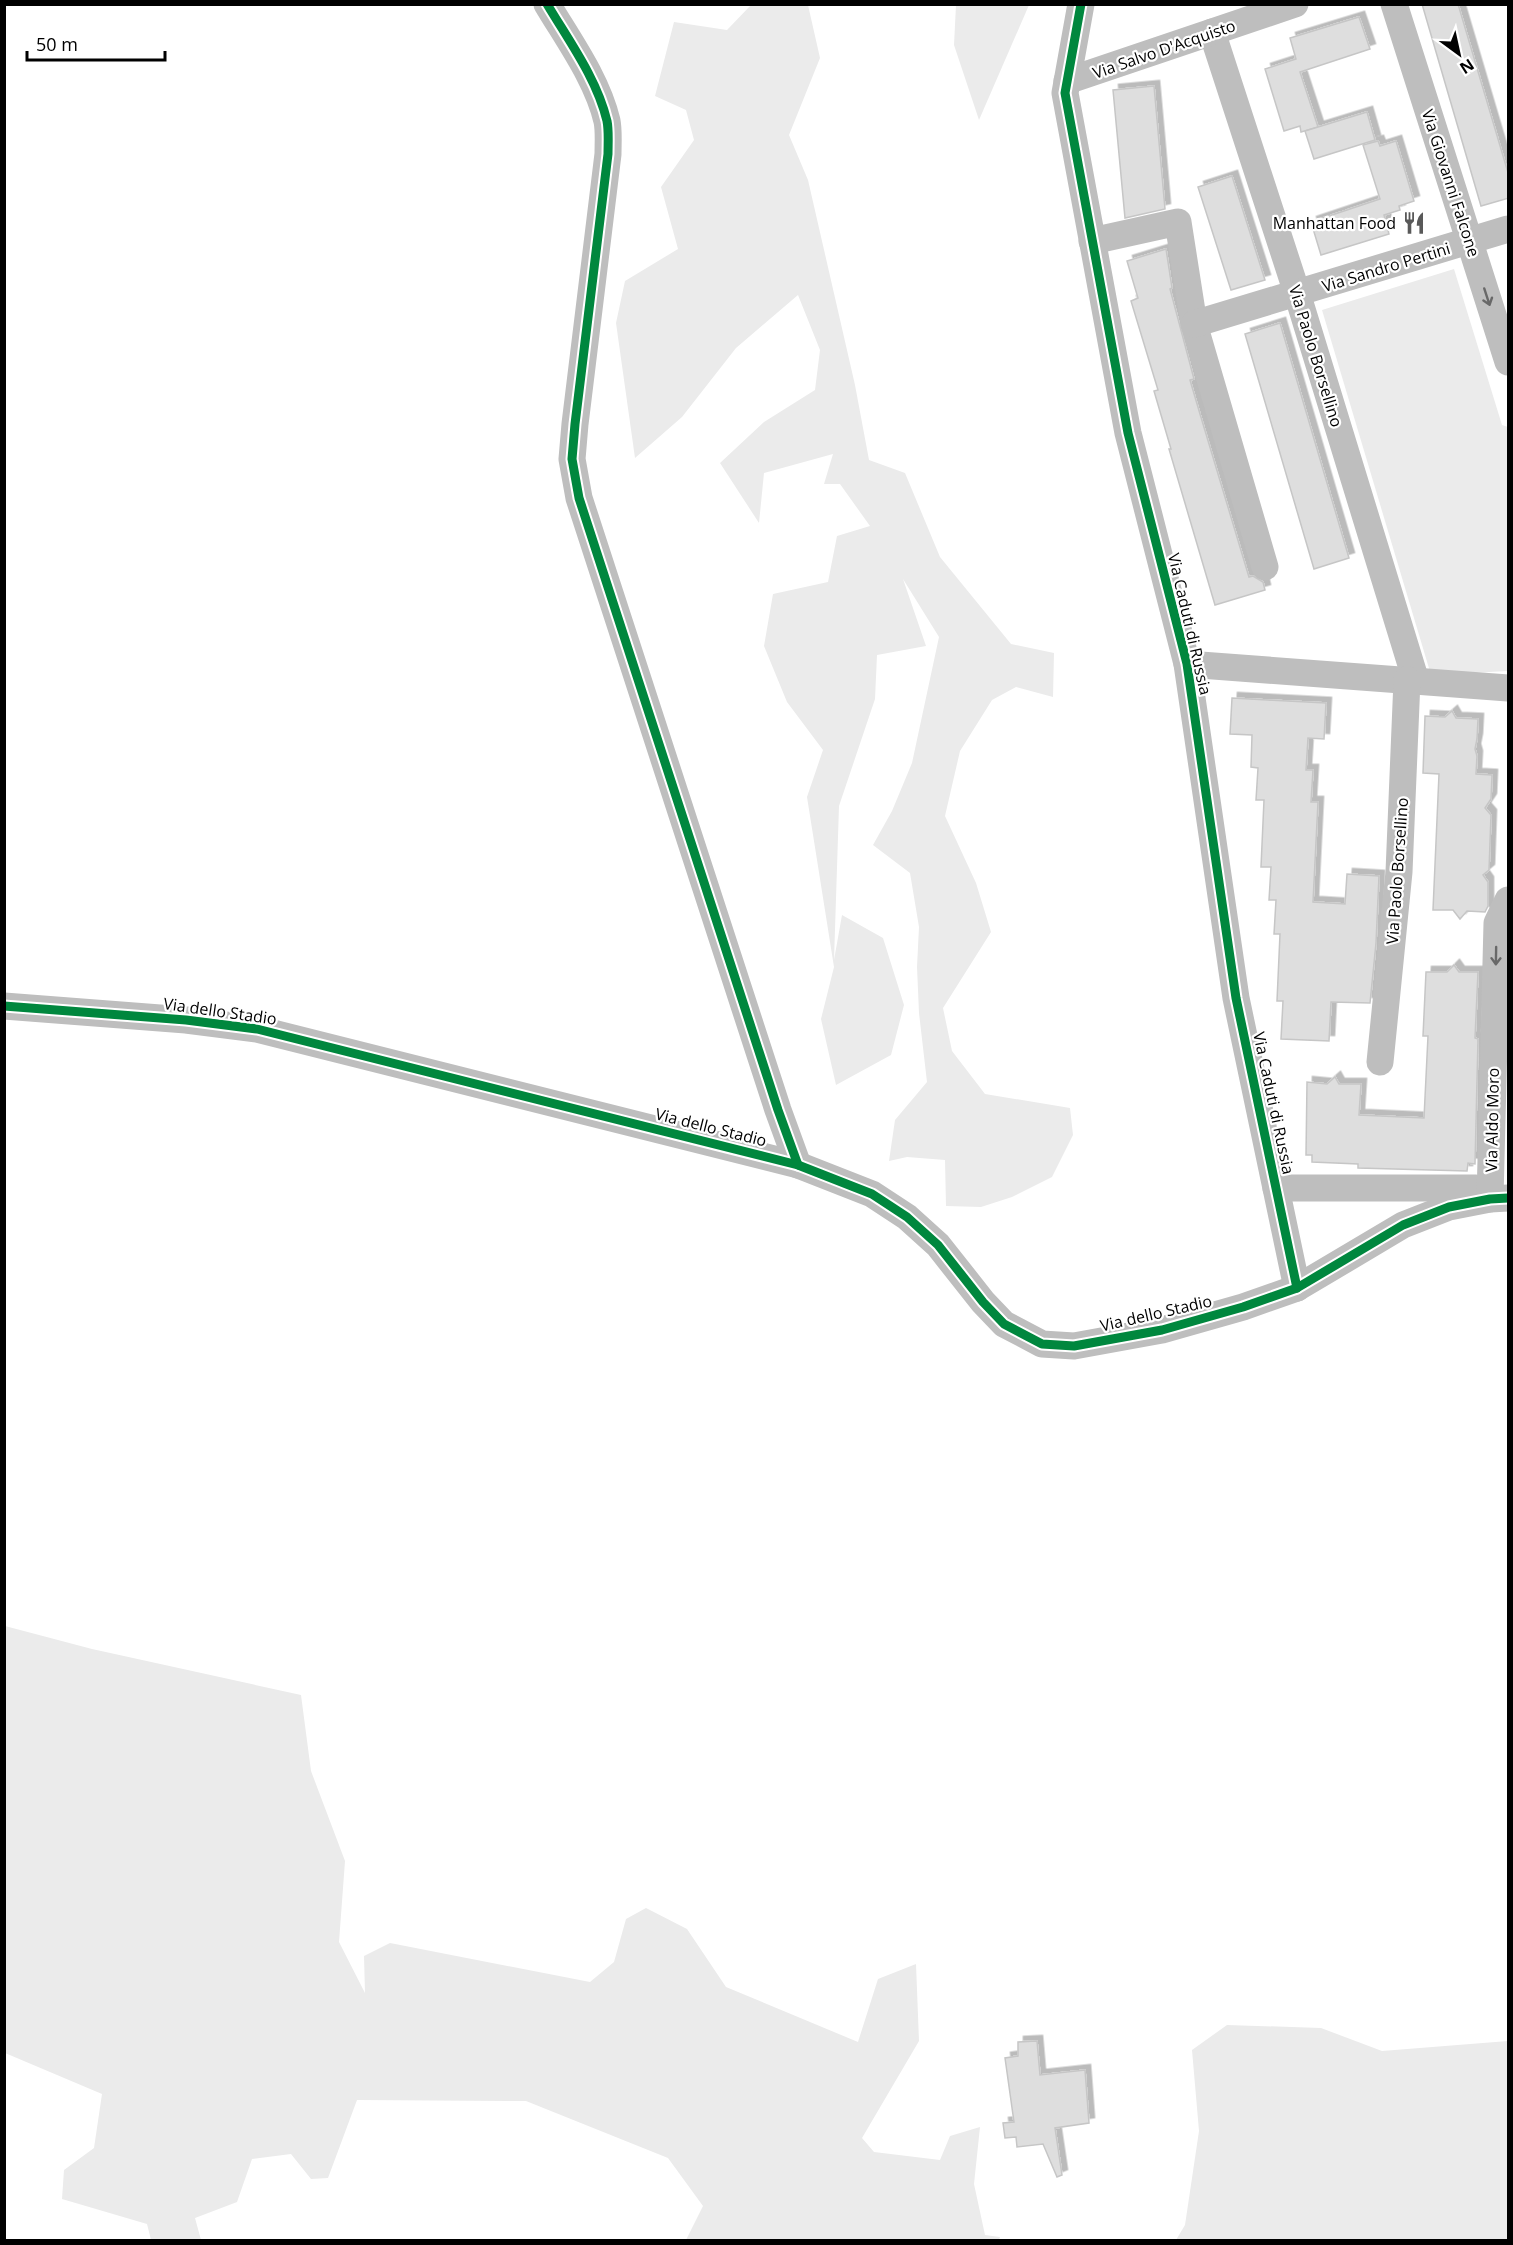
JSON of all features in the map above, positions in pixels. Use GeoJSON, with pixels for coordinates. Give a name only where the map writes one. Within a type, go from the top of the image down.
{"type":"FeatureCollection","features":[{"type":"Feature","properties":{"kind":"street"},"geometry":{"type":"LineString","coordinates":[[547,4],[584,66],[600,99],[607,123],[608,154],[572,459],[579,498],[752,1031],[798,1165]]}},
{"type":"Feature","properties":{"kind":"street","name":"Via Caduti di Russia"},"geometry":{"type":"LineString","coordinates":[[1081,4],[1065,93],[1128,433],[1186,663],[1236,998],[1297,1288]]}},
{"type":"Feature","properties":{"kind":"street","name":"Via Salvo D'Acquisto"},"geometry":{"type":"LineString","coordinates":[[1067,81],[1295,4]]}},
{"type":"Feature","properties":{"kind":"street","name":"Via Giovanni Falcone"},"geometry":{"type":"LineString","coordinates":[[1394,4],[1509,362]]}},
{"type":"Feature","properties":{"kind":"street","name":"Via Paolo Borsellino"},"geometry":{"type":"LineString","coordinates":[[1212,32],[1297,293],[1412,681],[1399,872],[1380,1062]]}},
{"type":"Feature","properties":{"kind":"street"},"geometry":{"type":"LineString","coordinates":[[1092,241],[1178,222],[1194,324],[1265,567]]}},
{"type":"Feature","properties":{"kind":"street","name":"Via Sandro Pertini"},"geometry":{"type":"LineString","coordinates":[[1194,324],[1509,229]]}},
{"type":"Feature","properties":{"kind":"street"},"geometry":{"type":"LineString","coordinates":[[1186,663],[1509,688]]}},
{"type":"Feature","properties":{"kind":"street","name":"Via Aldo Moro"},"geometry":{"type":"LineString","coordinates":[[1499,1198],[1497,923],[1509,900]]}},
{"type":"Feature","properties":{"kind":"street","name":"Via dello Stadio"},"geometry":{"type":"LineString","coordinates":[[4,1006],[175,1019],[257,1029],[798,1165],[872,1194],[907,1217],[938,1245],[982,1302],[1004,1323],[1042,1344],[1074,1346],[1162,1330],[1243,1307],[1297,1288],[1403,1225],[1449,1208],[1499,1198]]}},
{"type":"Feature","properties":{"kind":"street"},"geometry":{"type":"LineString","coordinates":[[1276,1188],[1476,1188],[1499,1198]]}},
{"type":"Feature","properties":{"kind":"shaded area"},"geometry":{"type":"Polygon","coordinates":[[[751,5],[808,5],[820,58],[789,135],[808,180],[855,385],[869,460],[905,473],[940,557],[1011,644],[1054,653],[1053,697],[1016,687],[992,700],[960,751],[945,816],[976,883],[991,932],[943,1008],[952,1051],[985,1094],[1070,1108],[1073,1135],[1052,1177],[1012,1197],[981,1207],[946,1206],[945,1160],[907,1157],[889,1161],[895,1120],[927,1082],[919,1013],[917,967],[919,927],[910,873],[873,845],[892,811],[912,763],[939,637],[903,579],[926,646],[877,655],[875,699],[839,806],[834,960],[842,915],[883,938],[904,1005],[891,1055],[836,1085],[821,1019],[834,967],[807,797],[823,750],[787,702],[764,646],[773,594],[828,582],[837,536],[870,526],[840,484],[824,484],[833,454],[764,473],[759,523],[720,463],[764,422],[815,390],[820,350],[798,295],[736,348],[682,417],[635,458],[616,323],[625,281],[678,249],[661,187],[694,140],[686,110],[655,96],[674,22],[727,30],[751,5]]]}},
{"type":"Feature","properties":{"kind":"shaded area"},"geometry":{"type":"Polygon","coordinates":[[[956,5],[1029,5],[979,120],[954,45],[956,5]]]}},
{"type":"Feature","properties":{"kind":"shaded area"},"geometry":{"type":"Polygon","coordinates":[[[1454,269],[1502,425],[1508,427],[1508,671],[1431,675],[1322,310],[1454,269]]]}},
{"type":"Feature","properties":{"kind":"shaded area"},"geometry":{"type":"Polygon","coordinates":[[[5,1626],[92,1649],[301,1695],[311,1771],[345,1861],[339,1942],[365,1993],[364,1956],[390,1943],[590,1982],[614,1962],[626,1919],[646,1908],[687,1929],[726,1987],[858,2042],[878,1979],[916,1964],[919,2041],[862,2138],[874,2152],[940,2160],[950,2136],[980,2127],[974,2184],[985,2235],[1000,2237],[999,2240],[686,2240],[703,2206],[668,2158],[526,2101],[357,2100],[328,2178],[311,2179],[291,2154],[252,2159],[237,2202],[195,2218],[201,2240],[151,2240],[147,2224],[62,2199],[64,2170],[94,2148],[102,2094],[5,2053],[5,1626]]]}},
{"type":"Feature","properties":{"kind":"shaded area"},"geometry":{"type":"Polygon","coordinates":[[[1227,2025],[1321,2028],[1382,2051],[1508,2041],[1508,2240],[1176,2240],[1185,2225],[1199,2131],[1192,2050],[1227,2025]]]}},
{"type":"Feature","properties":{"kind":"building"},"geometry":{"type":"Polygon","coordinates":[[[1422,4],[1458,4],[1509,176],[1509,198],[1481,206],[1422,4]]]}},
{"type":"Feature","properties":{"kind":"building"},"geometry":{"type":"Polygon","coordinates":[[[1359,17],[1370,49],[1300,72],[1318,127],[1301,132],[1300,126],[1284,131],[1265,69],[1296,59],[1290,38],[1359,17]]]}},
{"type":"Feature","properties":{"kind":"building"},"geometry":{"type":"Polygon","coordinates":[[[1154,86],[1165,209],[1125,218],[1113,90],[1154,86]]]}},
{"type":"Feature","properties":{"kind":"building"},"geometry":{"type":"Polygon","coordinates":[[[1367,112],[1375,140],[1314,159],[1305,131],[1367,112]]]}},
{"type":"Feature","properties":{"kind":"building"},"geometry":{"type":"Polygon","coordinates":[[[1378,141],[1380,146],[1396,141],[1414,201],[1399,206],[1400,210],[1384,215],[1389,234],[1321,255],[1311,222],[1380,199],[1363,145],[1378,141]]]}},
{"type":"Feature","properties":{"kind":"building"},"geometry":{"type":"Polygon","coordinates":[[[1232,176],[1265,280],[1231,290],[1198,187],[1232,176]]]}},
{"type":"Feature","properties":{"kind":"building"},"geometry":{"type":"Polygon","coordinates":[[[1166,249],[1172,288],[1170,289],[1194,379],[1190,380],[1249,577],[1253,576],[1263,582],[1265,590],[1215,605],[1169,449],[1171,449],[1154,391],[1158,390],[1131,301],[1138,298],[1127,261],[1166,249]]]}},
{"type":"Feature","properties":{"kind":"building"},"geometry":{"type":"Polygon","coordinates":[[[1280,323],[1349,558],[1314,569],[1245,334],[1280,323]]]}},
{"type":"Feature","properties":{"kind":"building"},"geometry":{"type":"Polygon","coordinates":[[[1232,698],[1326,703],[1324,739],[1308,738],[1306,770],[1313,770],[1311,802],[1318,802],[1313,902],[1345,904],[1347,874],[1379,876],[1370,1003],[1331,1002],[1329,1041],[1281,1039],[1283,1001],[1277,1001],[1280,934],[1274,934],[1276,900],[1269,900],[1271,867],[1261,867],[1264,800],[1256,800],[1258,768],[1251,767],[1252,735],[1230,734],[1232,698]]]}},
{"type":"Feature","properties":{"kind":"building"},"geometry":{"type":"Polygon","coordinates":[[[1452,711],[1456,718],[1478,719],[1475,749],[1476,774],[1492,775],[1491,799],[1485,808],[1491,815],[1489,870],[1483,875],[1488,882],[1488,906],[1485,912],[1467,911],[1460,919],[1453,910],[1433,910],[1439,774],[1423,773],[1425,716],[1445,717],[1452,711]]]}},
{"type":"Feature","properties":{"kind":"building"},"geometry":{"type":"Polygon","coordinates":[[[1454,965],[1459,972],[1478,972],[1475,1038],[1478,1039],[1475,1164],[1468,1163],[1467,1171],[1358,1168],[1358,1164],[1312,1162],[1312,1155],[1306,1155],[1307,1082],[1327,1084],[1335,1077],[1339,1084],[1361,1084],[1359,1115],[1424,1118],[1428,1036],[1423,1036],[1426,972],[1447,972],[1454,965]]]}},
{"type":"Feature","properties":{"kind":"building"},"geometry":{"type":"Polygon","coordinates":[[[1037,2041],[1040,2075],[1085,2070],[1089,2123],[1055,2128],[1062,2175],[1057,2177],[1043,2144],[1017,2147],[1016,2137],[1005,2138],[1003,2123],[1014,2122],[1005,2058],[1018,2056],[1018,2042],[1037,2041]]]}},
{"type":"Feature","properties":{"kind":"cycle path"},"geometry":{"type":"LineString","coordinates":[[547,4],[589,75],[602,105],[608,129],[608,154],[572,459],[579,498],[778,1110],[798,1165]]}},
{"type":"Feature","properties":{"kind":"cycle path"},"geometry":{"type":"LineString","coordinates":[[1081,4],[1065,93],[1128,433],[1187,664],[1236,998],[1297,1288]]}},
{"type":"Feature","properties":{"kind":"cycle path"},"geometry":{"type":"LineString","coordinates":[[4,1006],[186,1020],[257,1029],[798,1165],[872,1194],[907,1217],[938,1245],[983,1302],[1004,1324],[1042,1344],[1074,1346],[1162,1330],[1243,1307],[1297,1288],[1403,1225],[1449,1207],[1508,1198]]}},
{"type":"Feature","properties":{"kind":"place","name":"Manhattan Food"},"geometry":{"type":"Point","coordinates":[1414,223]}}]}
